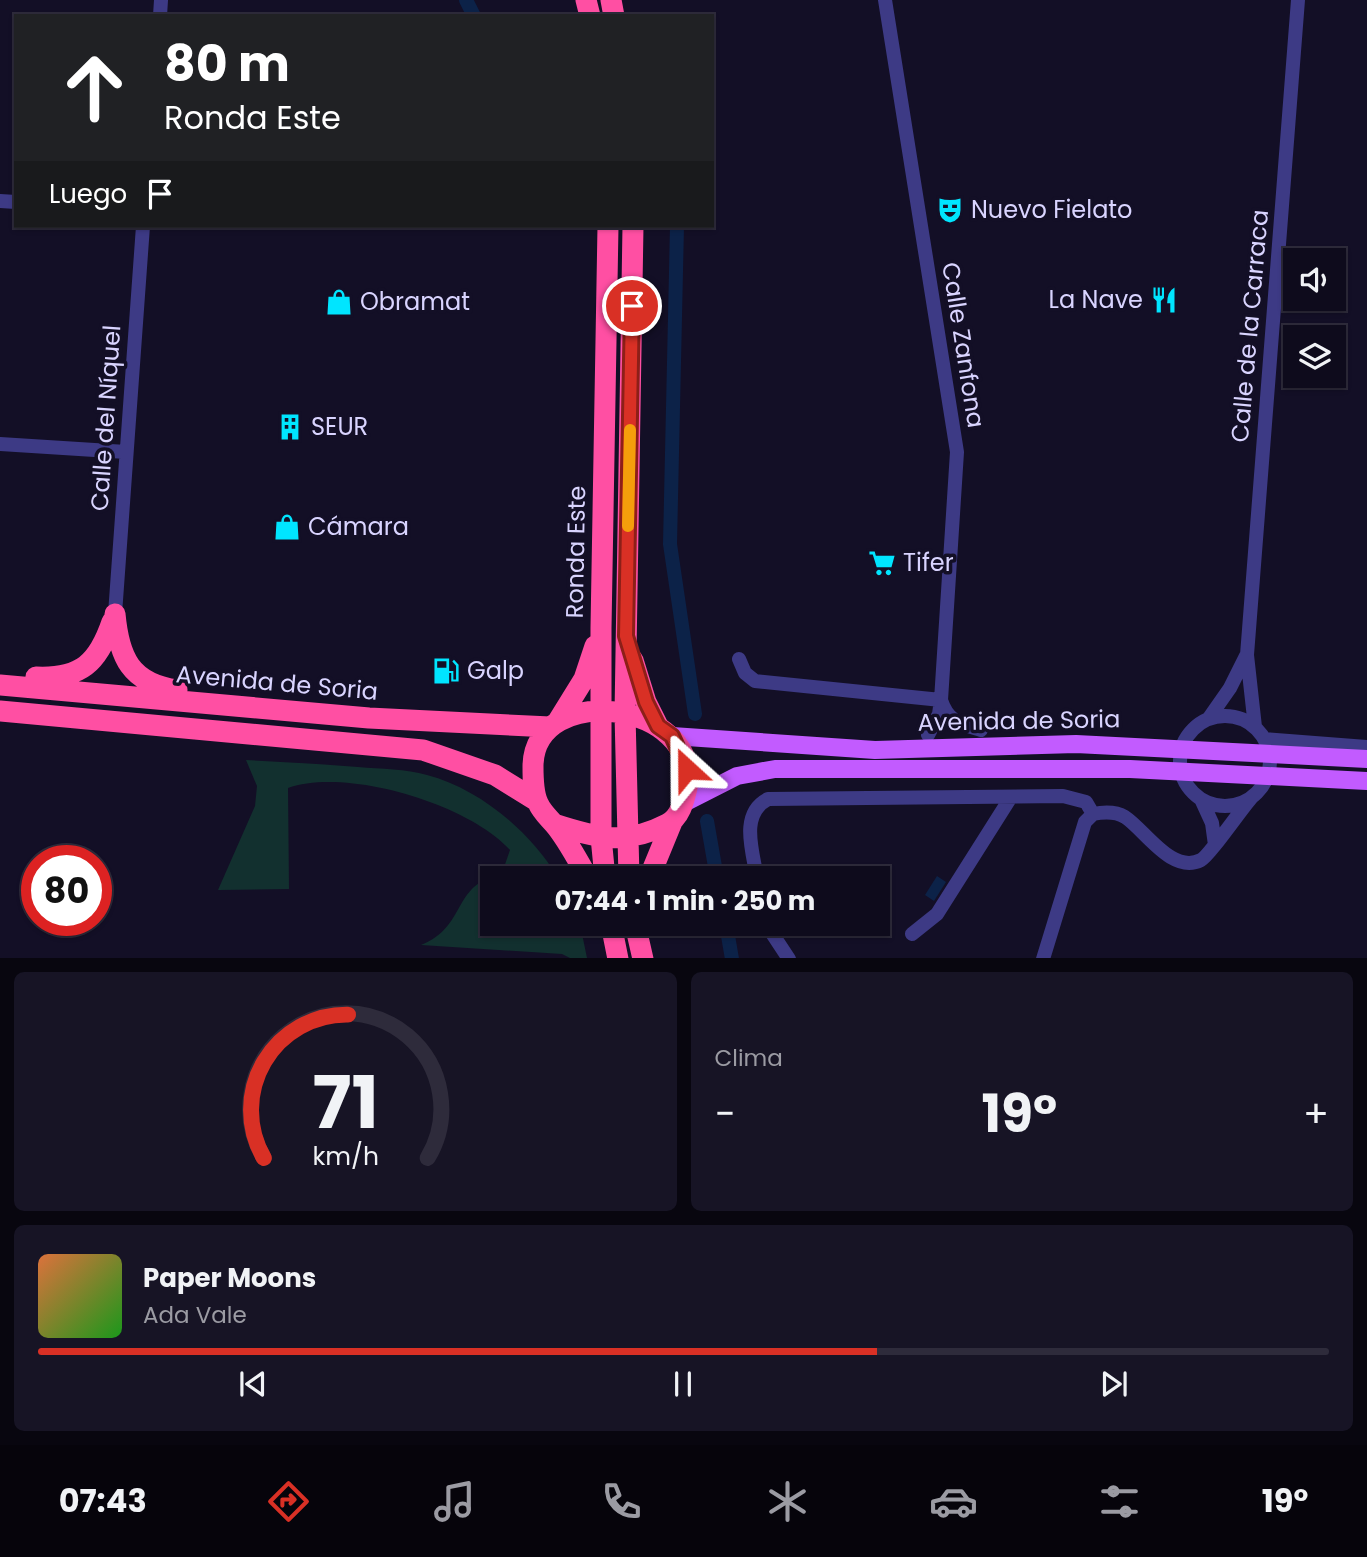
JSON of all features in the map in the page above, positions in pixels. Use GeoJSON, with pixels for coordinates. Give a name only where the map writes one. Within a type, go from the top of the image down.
{"type":"FeatureCollection","features":[{"type":"Feature","properties":{"kind":"highway","name":"Ronda Este"},"geometry":{"type":"LineString","coordinates":[[604,866],[600,837],[601,628],[608,228]]}},
{"type":"Feature","properties":{"kind":"highway"},"geometry":{"type":"LineString","coordinates":[[628,866],[625,714],[633,228]]}},
{"type":"Feature","properties":{"kind":"highway"},"geometry":{"type":"LineString","coordinates":[[0,677],[57,678],[74,673],[88,664],[103,647],[115,614]]}},
{"type":"Feature","properties":{"kind":"highway"},"geometry":{"type":"LineString","coordinates":[[115,614],[118,646],[129,665],[159,688],[290,710]]}},
{"type":"Feature","properties":{"kind":"highway"},"geometry":{"type":"LineString","coordinates":[[537,802],[533,759],[539,742],[584,679],[601,628]]}},
{"type":"Feature","properties":{"kind":"highway"},"geometry":{"type":"LineString","coordinates":[[626,636],[642,692],[687,769],[678,812],[654,866]]}},
{"type":"Feature","properties":{"kind":"highway","name":"Avenida de Soria"},"geometry":{"type":"LineString","coordinates":[[0,685],[382,719],[554,724],[577,713],[602,711],[625,714],[665,731]]}},
{"type":"Feature","properties":{"kind":"highway"},"geometry":{"type":"LineString","coordinates":[[0,711],[424,750],[495,775],[537,802],[580,866]]}},
{"type":"Feature","properties":{"kind":"highway"},"geometry":{"type":"LineString","coordinates":[[554,824],[600,837],[626,839],[648,834],[678,812]]}},
{"type":"Feature","properties":{"kind":"highway"},"geometry":{"type":"LineString","coordinates":[[613,936],[618,958]]}},
{"type":"Feature","properties":{"kind":"highway"},"geometry":{"type":"LineString","coordinates":[[638,936],[643,958]]}},
{"type":"Feature","properties":{"kind":"main road","name":"Avenida de Soria"},"geometry":{"type":"LineString","coordinates":[[665,731],[875,750],[1064,744],[1181,749],[1263,740],[1367,759]]}},
{"type":"Feature","properties":{"kind":"main road","name":"Avenida de Soria"},"geometry":{"type":"LineString","coordinates":[[678,812],[737,776],[775,769],[1180,770],[1367,780]]}},
{"type":"Feature","properties":{"kind":"street","name":"Calle Zanfona"},"geometry":{"type":"LineString","coordinates":[[885,0],[957,452],[941,700],[939,714],[928,735]]}},
{"type":"Feature","properties":{"kind":"street","name":"Calle de la Carraca"},"geometry":{"type":"LineString","coordinates":[[1268,774],[1247,655],[1298,0]]}},
{"type":"Feature","properties":{"kind":"street","name":"Calle del Níquel"},"geometry":{"type":"LineString","coordinates":[[115,614],[143,228]]}},
{"type":"Feature","properties":{"kind":"street"},"geometry":{"type":"LineString","coordinates":[[0,444],[126,452]]}},
{"type":"Feature","properties":{"kind":"street","name":"Calle de la Carraca"},"geometry":{"type":"LineString","coordinates":[[1181,749],[1195,727],[1209,719],[1230,688],[1247,655]]}},
{"type":"Feature","properties":{"kind":"street","name":"Avenida de Soria"},"geometry":{"type":"LineString","coordinates":[[738,659],[745,673],[755,681],[941,700]]}},
{"type":"Feature","properties":{"kind":"street"},"geometry":{"type":"LineString","coordinates":[[941,700],[952,721],[981,730]]}},
{"type":"Feature","properties":{"kind":"street"},"geometry":{"type":"LineString","coordinates":[[1209,719],[1232,716],[1263,740]]}},
{"type":"Feature","properties":{"kind":"street","name":"Avenida de Soria"},"geometry":{"type":"LineString","coordinates":[[1263,740],[1367,747]]}},
{"type":"Feature","properties":{"kind":"street"},"geometry":{"type":"LineString","coordinates":[[1181,749],[1180,770],[1192,792],[1201,799],[1230,806],[1252,797]]}},
{"type":"Feature","properties":{"kind":"street"},"geometry":{"type":"LineString","coordinates":[[1043,958],[1085,822],[1093,814],[1113,813],[1124,816],[1169,857],[1183,862],[1200,861],[1260,789],[1268,774]]}},
{"type":"Feature","properties":{"kind":"street"},"geometry":{"type":"LineString","coordinates":[[755,866],[749,822],[754,807],[768,799],[1063,796],[1086,802],[1093,814]]}},
{"type":"Feature","properties":{"kind":"street"},"geometry":{"type":"LineString","coordinates":[[912,934],[937,914],[1012,797]]}},
{"type":"Feature","properties":{"kind":"street"},"geometry":{"type":"LineString","coordinates":[[1201,799],[1212,823],[1215,845]]}},
{"type":"Feature","properties":{"kind":"street"},"geometry":{"type":"LineString","coordinates":[[774,936],[789,958]]}},
{"type":"Feature","properties":{"kind":"green space"},"geometry":{"type":"Polygon","coordinates":[[[246,760],[393,769],[427,775],[466,791],[502,814],[534,844],[550,866],[504,866],[510,850],[491,833],[437,805],[373,786],[341,782],[313,783],[288,788],[289,889],[218,890],[255,806],[257,786],[246,760]]]}},
{"type":"Feature","properties":{"kind":"green space"},"geometry":{"type":"Polygon","coordinates":[[[480,883],[480,936],[582,936],[587,958],[421,945],[446,928],[474,887],[480,883]]]}},
{"type":"Feature","properties":{"kind":"water"},"geometry":{"type":"Polygon","coordinates":[[[937,876],[946,882],[934,901],[925,895],[937,876]]]}},
{"type":"Feature","properties":{"kind":"waterway"},"geometry":{"type":"LineString","coordinates":[[466,0],[473,14]]}},
{"type":"Feature","properties":{"kind":"waterway"},"geometry":{"type":"LineString","coordinates":[[677,228],[670,544],[695,714]]}},
{"type":"Feature","properties":{"kind":"waterway"},"geometry":{"type":"LineString","coordinates":[[707,821],[715,866]]}},
{"type":"Feature","properties":{"kind":"waterway"},"geometry":{"type":"LineString","coordinates":[[728,936],[732,958]]}},
{"type":"Feature","properties":{"kind":"slow traffic"},"geometry":{"type":"LineString","coordinates":[[628,526],[630,430]]}},
{"type":"Feature","properties":{"kind":"place","name":"Nuevo Fielato"},"geometry":{"type":"Point","coordinates":[950,210]}},
{"type":"Feature","properties":{"kind":"place","name":"La Nave"},"geometry":{"type":"Point","coordinates":[1164,300]}},
{"type":"Feature","properties":{"kind":"place","name":"Obramat"},"geometry":{"type":"Point","coordinates":[339,302]}},
{"type":"Feature","properties":{"kind":"place","name":"SEUR"},"geometry":{"type":"Point","coordinates":[290,427]}},
{"type":"Feature","properties":{"kind":"place","name":"Cámara"},"geometry":{"type":"Point","coordinates":[287,527]}},
{"type":"Feature","properties":{"kind":"place","name":"Tifer"},"geometry":{"type":"Point","coordinates":[882,563]}},
{"type":"Feature","properties":{"kind":"place","name":"Galp"},"geometry":{"type":"Point","coordinates":[446,671]}},
{"type":"Feature","properties":{"kind":"route"},"geometry":{"type":"LineString","coordinates":[[632,306],[626,636],[646,702],[658,726],[672,736],[687,769]]}}]}
